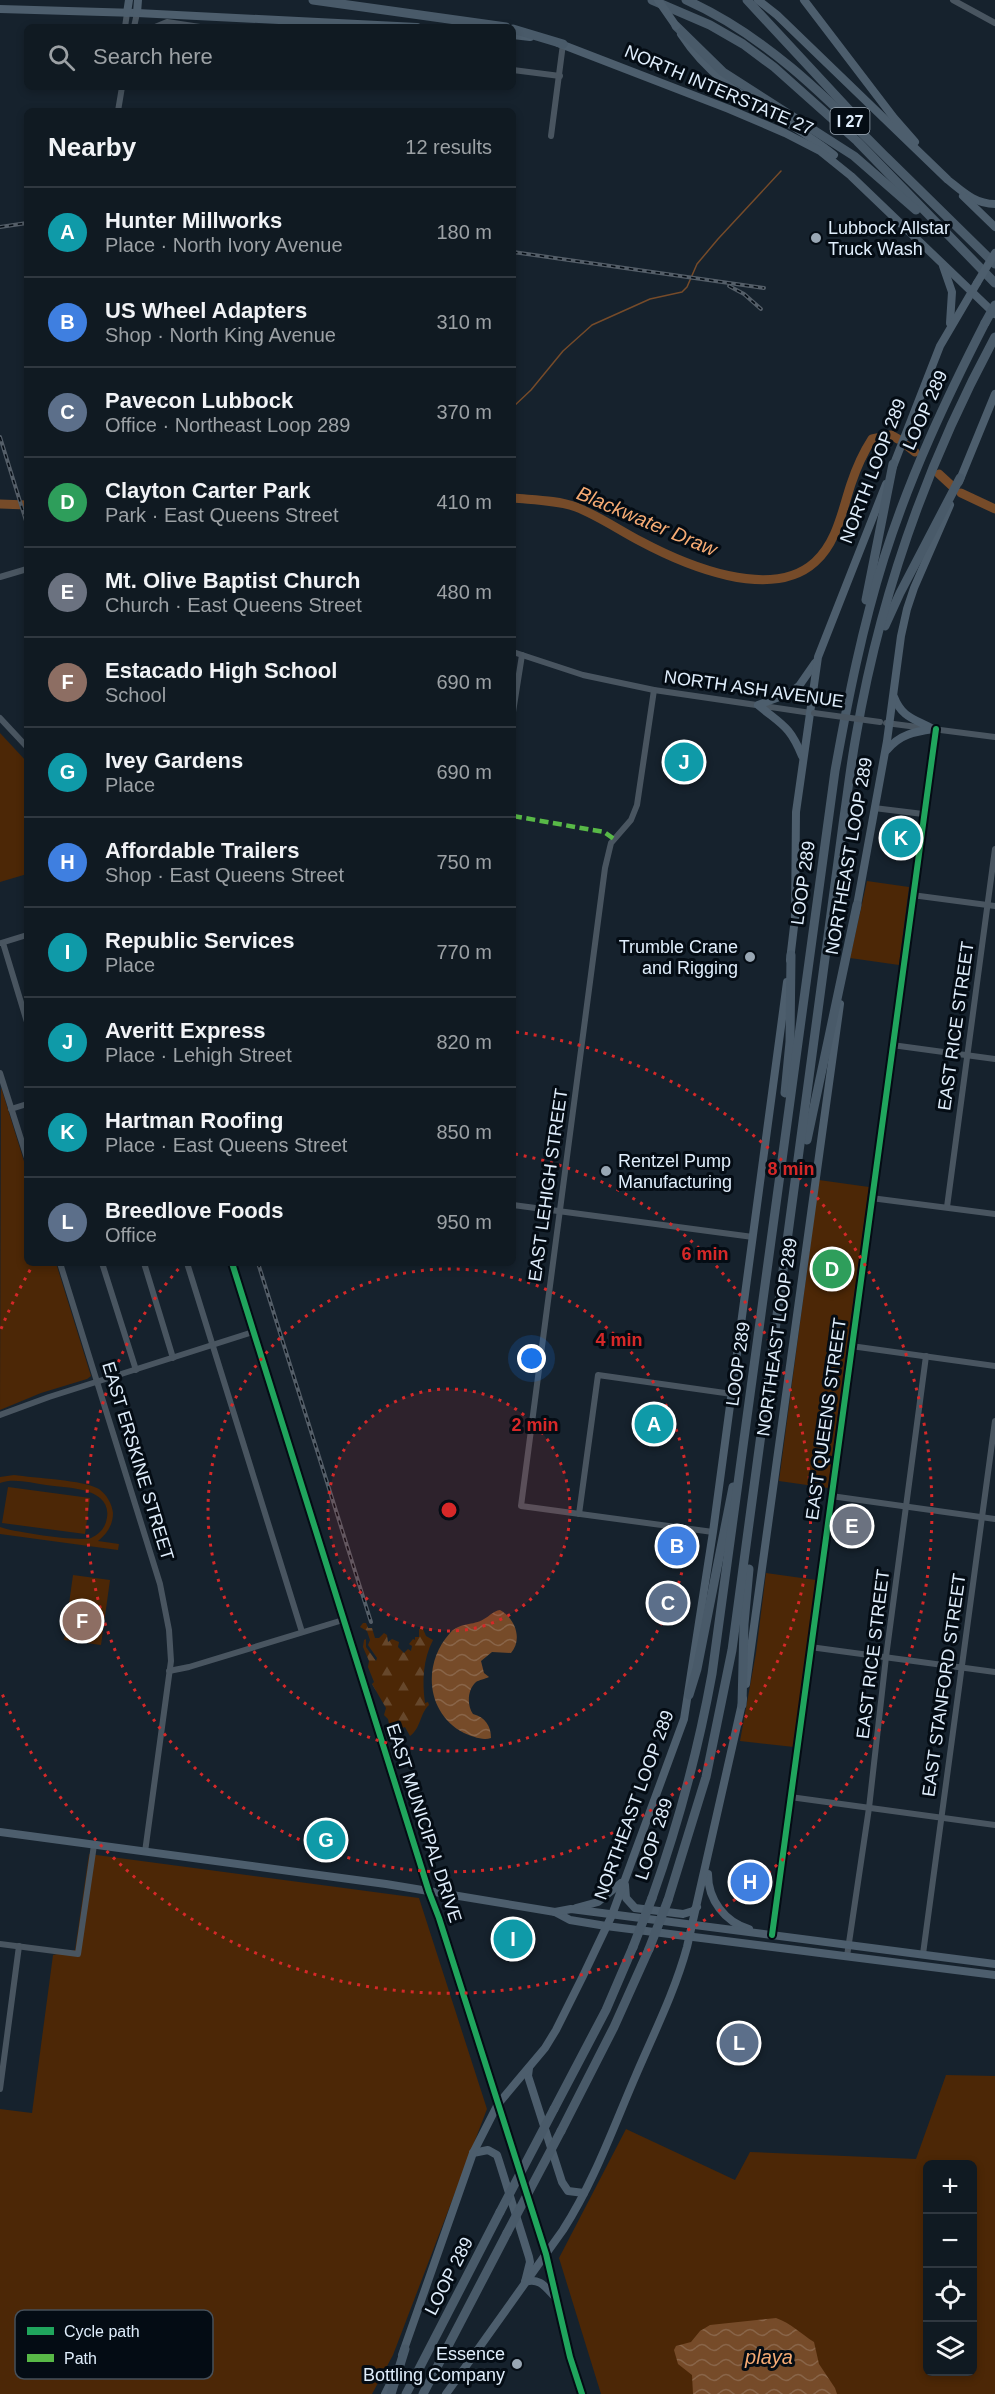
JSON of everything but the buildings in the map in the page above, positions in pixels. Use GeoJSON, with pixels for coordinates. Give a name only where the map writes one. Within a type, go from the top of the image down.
{"type":"FeatureCollection","features":[{"type":"Feature","properties":{"kind":"highway"},"geometry":{"type":"LineString","coordinates":[[313,0],[485,24]]}},
{"type":"Feature","properties":{"kind":"highway","name":"I 27"},"geometry":{"type":"LineString","coordinates":[[652,0],[710,25],[743,44],[774,67],[856,141],[995,283]]}},
{"type":"Feature","properties":{"kind":"highway","name":"I 27"},"geometry":{"type":"LineString","coordinates":[[686,0],[734,25],[777,56],[836,108],[995,264]]}},
{"type":"Feature","properties":{"kind":"highway"},"geometry":{"type":"LineString","coordinates":[[747,0],[881,145],[892,162]]}},
{"type":"Feature","properties":{"kind":"highway"},"geometry":{"type":"LineString","coordinates":[[676,26],[723,72],[854,156],[972,261]]}},
{"type":"Feature","properties":{"kind":"highway"},"geometry":{"type":"LineString","coordinates":[[516,30],[563,44]]}},
{"type":"Feature","properties":{"kind":"highway","name":"LOOP 289"},"geometry":{"type":"LineString","coordinates":[[406,2394],[606,2010],[652,1898],[683,1801],[704,1717],[714,1664],[835,771],[855,664],[885,556],[909,487],[940,413],[995,305]]}},
{"type":"Feature","properties":{"kind":"highway","name":"LOOP 289"},"geometry":{"type":"LineString","coordinates":[[423,2394],[614,2027],[668,1900],[704,1786],[724,1697],[855,737],[887,600],[911,525],[939,453],[994,337]]}},
{"type":"Feature","properties":{"kind":"highway"},"geometry":{"type":"LineString","coordinates":[[855,664],[859,630],[893,464]]}},
{"type":"Feature","properties":{"kind":"highway"},"geometry":{"type":"LineString","coordinates":[[865,691],[888,619],[960,478]]}},
{"type":"Feature","properties":{"kind":"highway"},"geometry":{"type":"LineString","coordinates":[[788,1233],[857,905]]}},
{"type":"Feature","properties":{"kind":"highway"},"geometry":{"type":"LineString","coordinates":[[770,1254],[773,1193],[790,1042],[791,955]]}},
{"type":"Feature","properties":{"kind":"highway"},"geometry":{"type":"LineString","coordinates":[[742,1705],[745,1613],[762,1425]]}},
{"type":"Feature","properties":{"kind":"highway"},"geometry":{"type":"LineString","coordinates":[[689,1695],[697,1669],[746,1429]]}},
{"type":"Feature","properties":{"kind":"highway"},"geometry":{"type":"LineString","coordinates":[[392,2394],[405,2349]]}},
{"type":"Feature","properties":{"kind":"main road"},"geometry":{"type":"LineString","coordinates":[[129,0],[132,13]]}},
{"type":"Feature","properties":{"kind":"main road"},"geometry":{"type":"LineString","coordinates":[[132,13],[138,0]]}},
{"type":"Feature","properties":{"kind":"main road"},"geometry":{"type":"LineString","coordinates":[[658,0],[688,45],[717,77],[752,103],[826,148],[844,164],[851,176]]}},
{"type":"Feature","properties":{"kind":"main road"},"geometry":{"type":"LineString","coordinates":[[758,0],[777,15],[948,180],[971,199],[995,204]]}},
{"type":"Feature","properties":{"kind":"main road"},"geometry":{"type":"LineString","coordinates":[[804,0],[894,118],[948,180],[995,227]]}},
{"type":"Feature","properties":{"kind":"main road"},"geometry":{"type":"LineString","coordinates":[[0,9],[132,13],[276,24]]}},
{"type":"Feature","properties":{"kind":"main road","name":"NORTH INTERSTATE 27"},"geometry":{"type":"LineString","coordinates":[[516,36],[563,44],[729,109],[785,133],[820,152],[851,176],[940,261],[974,287],[995,314]]}},
{"type":"Feature","properties":{"kind":"main road","name":"NORTH LOOP 289"},"geometry":{"type":"LineString","coordinates":[[812,713],[818,657],[930,368],[949,329],[995,253]]}},
{"type":"Feature","properties":{"kind":"main road"},"geometry":{"type":"LineString","coordinates":[[940,261],[952,292],[953,308],[949,329]]}},
{"type":"Feature","properties":{"kind":"main road"},"geometry":{"type":"LineString","coordinates":[[890,723],[901,636],[914,588],[994,397]]}},
{"type":"Feature","properties":{"kind":"main road"},"geometry":{"type":"LineString","coordinates":[[758,705],[790,693],[799,686],[818,657]]}},
{"type":"Feature","properties":{"kind":"main road"},"geometry":{"type":"LineString","coordinates":[[894,696],[904,714],[935,729]]}},
{"type":"Feature","properties":{"kind":"main road"},"geometry":{"type":"LineString","coordinates":[[758,705],[791,732],[803,759]]}},
{"type":"Feature","properties":{"kind":"main road","name":"NORTHEAST LOOP 289"},"geometry":{"type":"LineString","coordinates":[[385,2394],[405,2349],[473,2153],[498,2104],[529,2068],[556,2030],[612,1915],[675,1745],[689,1695],[791,955],[796,896],[796,812],[812,713]]}},
{"type":"Feature","properties":{"kind":"main road","name":"NORTHEAST LOOP 289"},"geometry":{"type":"LineString","coordinates":[[446,2394],[546,2254],[585,2193],[676,1980],[693,1926],[720,1793],[742,1705],[843,982],[890,723]]}},
{"type":"Feature","properties":{"kind":"main road"},"geometry":{"type":"LineString","coordinates":[[885,752],[892,743],[904,735],[935,729]]}},
{"type":"Feature","properties":{"kind":"main road"},"geometry":{"type":"LineString","coordinates":[[0,1832],[429,1892],[555,1912],[570,1920],[606,1926],[995,1975]]}},
{"type":"Feature","properties":{"kind":"main road"},"geometry":{"type":"LineString","coordinates":[[708,1859],[710,1887],[714,1902],[722,1913],[741,1927],[772,1935],[777,1942],[787,1948]]}},
{"type":"Feature","properties":{"kind":"main road"},"geometry":{"type":"LineString","coordinates":[[555,1912],[598,1902],[616,1889],[625,1878]]}},
{"type":"Feature","properties":{"kind":"main road"},"geometry":{"type":"LineString","coordinates":[[625,1878],[626,1898],[634,1908],[682,1914],[693,1911],[697,1906]]}},
{"type":"Feature","properties":{"kind":"main road"},"geometry":{"type":"LineString","coordinates":[[571,1909],[995,1964]]}},
{"type":"Feature","properties":{"kind":"main road"},"geometry":{"type":"LineString","coordinates":[[529,2068],[528,2076],[562,2182],[568,2192],[585,2193]]}},
{"type":"Feature","properties":{"kind":"main road"},"geometry":{"type":"LineString","coordinates":[[473,2153],[488,2150],[496,2155],[529,2257],[525,2282],[536,2280],[541,2282],[556,2298]]}},
{"type":"Feature","properties":{"kind":"street"},"geometry":{"type":"LineString","coordinates":[[953,0],[995,23]]}},
{"type":"Feature","properties":{"kind":"street"},"geometry":{"type":"LineString","coordinates":[[126,24],[132,13]]}},
{"type":"Feature","properties":{"kind":"street"},"geometry":{"type":"LineString","coordinates":[[132,13],[134,24]]}},
{"type":"Feature","properties":{"kind":"street"},"geometry":{"type":"LineString","coordinates":[[162,24],[167,22],[180,24]]}},
{"type":"Feature","properties":{"kind":"street"},"geometry":{"type":"LineString","coordinates":[[551,136],[563,44]]}},
{"type":"Feature","properties":{"kind":"street"},"geometry":{"type":"LineString","coordinates":[[516,70],[560,76]]}},
{"type":"Feature","properties":{"kind":"street"},"geometry":{"type":"LineString","coordinates":[[118,108],[122,90]]}},
{"type":"Feature","properties":{"kind":"street"},"geometry":{"type":"LineString","coordinates":[[0,577],[24,570]]}},
{"type":"Feature","properties":{"kind":"street","name":"NORTH ASH AVENUE"},"geometry":{"type":"LineString","coordinates":[[516,653],[583,675],[654,690],[995,737]]}},
{"type":"Feature","properties":{"kind":"street"},"geometry":{"type":"LineString","coordinates":[[516,693],[522,655]]}},
{"type":"Feature","properties":{"kind":"street","name":"EAST LEHIGH STREET"},"geometry":{"type":"LineString","coordinates":[[579,1514],[521,1506],[605,868],[608,852],[614,839],[631,820],[637,805],[654,690]]}},
{"type":"Feature","properties":{"kind":"street"},"geometry":{"type":"LineString","coordinates":[[0,718],[24,744]]}},
{"type":"Feature","properties":{"kind":"street","name":"EAST QUEENS STREET"},"geometry":{"type":"LineString","coordinates":[[772,1935],[935,729]]}},
{"type":"Feature","properties":{"kind":"street"},"geometry":{"type":"LineString","coordinates":[[874,808],[923,814]]}},
{"type":"Feature","properties":{"kind":"street","name":"EAST RICE STREET"},"geometry":{"type":"LineString","coordinates":[[946,1208],[995,849]]}},
{"type":"Feature","properties":{"kind":"street"},"geometry":{"type":"LineString","coordinates":[[912,895],[995,906]]}},
{"type":"Feature","properties":{"kind":"street"},"geometry":{"type":"LineString","coordinates":[[24,936],[1,943],[24,1013]]}},
{"type":"Feature","properties":{"kind":"street"},"geometry":{"type":"LineString","coordinates":[[892,1045],[995,1059]]}},
{"type":"Feature","properties":{"kind":"street"},"geometry":{"type":"LineString","coordinates":[[0,1073],[24,1149]]}},
{"type":"Feature","properties":{"kind":"street"},"geometry":{"type":"LineString","coordinates":[[11,1108],[24,1105]]}},
{"type":"Feature","properties":{"kind":"street"},"geometry":{"type":"LineString","coordinates":[[872,1198],[995,1214]]}},
{"type":"Feature","properties":{"kind":"street"},"geometry":{"type":"LineString","coordinates":[[516,1205],[753,1238]]}},
{"type":"Feature","properties":{"kind":"street","name":"EAST ERSKINE STREET"},"geometry":{"type":"LineString","coordinates":[[61,1266],[165,1601],[170,1630],[169,1671],[145,1852]]}},
{"type":"Feature","properties":{"kind":"street"},"geometry":{"type":"LineString","coordinates":[[103,1266],[136,1370]]}},
{"type":"Feature","properties":{"kind":"street"},"geometry":{"type":"LineString","coordinates":[[145,1266],[173,1358]]}},
{"type":"Feature","properties":{"kind":"street"},"geometry":{"type":"LineString","coordinates":[[188,1266],[302,1632]]}},
{"type":"Feature","properties":{"kind":"street","name":"EAST MUNICIPAL DRIVE"},"geometry":{"type":"LineString","coordinates":[[233,1266],[429,1892],[440,1918],[546,2254],[582,2394]]}},
{"type":"Feature","properties":{"kind":"street"},"geometry":{"type":"LineString","coordinates":[[0,1416],[48,1397],[253,1332]]}},
{"type":"Feature","properties":{"kind":"street"},"geometry":{"type":"LineString","coordinates":[[851,1346],[995,1366]]}},
{"type":"Feature","properties":{"kind":"street","name":"EAST RICE STREET"},"geometry":{"type":"LineString","coordinates":[[847,1956],[869,1808],[886,1657],[926,1356]]}},
{"type":"Feature","properties":{"kind":"street"},"geometry":{"type":"LineString","coordinates":[[713,1532],[579,1514],[598,1375],[732,1394]]}},
{"type":"Feature","properties":{"kind":"street","name":"EAST STANFORD STREET"},"geometry":{"type":"LineString","coordinates":[[923,1954],[995,1421]]}},
{"type":"Feature","properties":{"kind":"street"},"geometry":{"type":"LineString","coordinates":[[831,1496],[995,1519]]}},
{"type":"Feature","properties":{"kind":"street"},"geometry":{"type":"LineString","coordinates":[[169,1671],[343,1620]]}},
{"type":"Feature","properties":{"kind":"street"},"geometry":{"type":"LineString","coordinates":[[810,1647],[995,1672]]}},
{"type":"Feature","properties":{"kind":"street"},"geometry":{"type":"LineString","coordinates":[[790,1797],[995,1825]]}},
{"type":"Feature","properties":{"kind":"street"},"geometry":{"type":"LineString","coordinates":[[0,1944],[78,1954],[94,1845]]}},
{"type":"Feature","properties":{"kind":"street"},"geometry":{"type":"LineString","coordinates":[[0,2089],[19,1946]]}},
{"type":"Feature","properties":{"kind":"green space"},"geometry":{"type":"Polygon","coordinates":[[[0,733],[24,759],[24,875],[0,882],[0,733]]]}},
{"type":"Feature","properties":{"kind":"green space"},"geometry":{"type":"Polygon","coordinates":[[[867,881],[909,887],[899,965],[850,958],[867,881]]]}},
{"type":"Feature","properties":{"kind":"green space"},"geometry":{"type":"Polygon","coordinates":[[[1,1087],[24,1161],[24,1266],[57,1266],[91,1376],[0,1410],[1,1087]]]}},
{"type":"Feature","properties":{"kind":"green space"},"geometry":{"type":"Polygon","coordinates":[[[819,1180],[869,1187],[828,1488],[779,1481],[819,1180]]]}},
{"type":"Feature","properties":{"kind":"green space"},"geometry":{"type":"Polygon","coordinates":[[[14,1475],[71,1481],[99,1489],[109,1500],[113,1513],[109,1529],[98,1541],[119,1544],[118,1550],[0,1534],[0,1527],[46,1536],[84,1539],[91,1538],[98,1533],[106,1522],[107,1510],[104,1502],[97,1496],[77,1489],[23,1481],[0,1483],[0,1477],[14,1475]]]}},
{"type":"Feature","properties":{"kind":"green space"},"geometry":{"type":"Polygon","coordinates":[[[8,1487],[90,1498],[85,1534],[2,1523],[8,1487]]]}},
{"type":"Feature","properties":{"kind":"green space"},"geometry":{"type":"Polygon","coordinates":[[[766,1573],[816,1580],[794,1747],[740,1741],[756,1653],[766,1573]]]}},
{"type":"Feature","properties":{"kind":"green space"},"geometry":{"type":"Polygon","coordinates":[[[73,1575],[110,1580],[101,1645],[64,1640],[73,1575]]]}},
{"type":"Feature","properties":{"kind":"green space"},"geometry":{"type":"Polygon","coordinates":[[[366,1623],[368,1628],[372,1628],[375,1638],[379,1638],[384,1633],[387,1635],[388,1642],[392,1639],[399,1642],[398,1647],[404,1653],[408,1649],[411,1651],[412,1646],[409,1644],[413,1639],[415,1640],[415,1637],[419,1637],[419,1629],[423,1629],[426,1636],[433,1640],[425,1662],[424,1678],[425,1703],[428,1702],[429,1705],[414,1733],[410,1736],[405,1727],[402,1728],[401,1743],[392,1738],[388,1719],[384,1715],[386,1708],[372,1684],[374,1682],[363,1647],[364,1640],[366,1639],[366,1647],[376,1661],[377,1658],[368,1645],[370,1640],[367,1631],[360,1627],[366,1623]]]}},
{"type":"Feature","properties":{"kind":"green space"},"geometry":{"type":"Polygon","coordinates":[[[89,1854],[419,1898],[487,2109],[393,2355],[372,2394],[0,2394],[0,2109],[32,2113],[53,1955],[75,1950],[89,1854]]]}},
{"type":"Feature","properties":{"kind":"green space"},"geometry":{"type":"Polygon","coordinates":[[[946,2075],[995,2076],[995,2394],[601,2394],[559,2258],[626,2129],[735,2180],[750,2152],[916,2159],[946,2075]]]}},
{"type":"Feature","properties":{"kind":"water"},"geometry":{"type":"Polygon","coordinates":[[[500,1610],[510,1618],[516,1629],[516,1642],[511,1653],[492,1652],[481,1661],[484,1673],[489,1677],[473,1685],[469,1698],[473,1714],[484,1720],[490,1730],[491,1738],[481,1739],[464,1733],[451,1724],[442,1713],[435,1701],[432,1673],[441,1645],[450,1633],[458,1627],[480,1621],[500,1610]]]}},
{"type":"Feature","properties":{"kind":"water","name":"playa"},"geometry":{"type":"Polygon","coordinates":[[[776,2318],[814,2342],[819,2364],[837,2394],[693,2394],[692,2375],[678,2364],[674,2350],[676,2346],[691,2342],[700,2331],[710,2325],[776,2318]]]}},
{"type":"Feature","properties":{"kind":"waterway"},"geometry":{"type":"LineString","coordinates":[[516,404],[531,390],[563,351],[592,325],[650,299],[682,292],[687,287],[697,264],[781,171]]}},
{"type":"Feature","properties":{"kind":"waterway","name":"Blackwater Draw"},"geometry":{"type":"LineString","coordinates":[[516,498],[576,507],[632,537],[704,569],[728,576],[775,579],[797,574],[815,562],[829,545],[838,526],[857,467],[872,439],[891,435],[898,439]]}},
{"type":"Feature","properties":{"kind":"waterway","name":"Blackwater Draw"},"geometry":{"type":"LineString","coordinates":[[906,445],[915,452]]}},
{"type":"Feature","properties":{"kind":"waterway","name":"Blackwater Draw"},"geometry":{"type":"LineString","coordinates":[[939,474],[952,486]]}},
{"type":"Feature","properties":{"kind":"waterway","name":"Blackwater Draw"},"geometry":{"type":"LineString","coordinates":[[961,493],[995,509]]}},
{"type":"Feature","properties":{"kind":"waterway","name":"Blackwater Draw"},"geometry":{"type":"LineString","coordinates":[[0,504],[24,505]]}},
{"type":"Feature","properties":{"kind":"railway"},"geometry":{"type":"LineString","coordinates":[[0,227],[24,223]]}},
{"type":"Feature","properties":{"kind":"railway"},"geometry":{"type":"LineString","coordinates":[[516,252],[764,288]]}},
{"type":"Feature","properties":{"kind":"railway"},"geometry":{"type":"LineString","coordinates":[[729,286],[744,294],[761,309]]}},
{"type":"Feature","properties":{"kind":"railway"},"geometry":{"type":"LineString","coordinates":[[0,437],[24,514]]}},
{"type":"Feature","properties":{"kind":"railway"},"geometry":{"type":"LineString","coordinates":[[259,1266],[371,1622]]}},
{"type":"Feature","properties":{"kind":"marked path"},"geometry":{"type":"LineString","coordinates":[[516,817],[604,832],[614,839]]}},
{"type":"Feature","properties":{"kind":"cycle path"},"geometry":{"type":"LineString","coordinates":[[772,1935],[936,729]]}},
{"type":"Feature","properties":{"kind":"cycle path"},"geometry":{"type":"LineString","coordinates":[[233,1266],[429,1892],[546,2254],[570,2357],[582,2394]]}},
{"type":"Feature","properties":{"kind":"place","name":"Lubbock Allstar Truck Wash"},"geometry":{"type":"Point","coordinates":[816,238]}},
{"type":"Feature","properties":{"kind":"place","name":"Averitt Express"},"geometry":{"type":"Point","coordinates":[684,762]}},
{"type":"Feature","properties":{"kind":"place","name":"Hartman Roofing"},"geometry":{"type":"Point","coordinates":[901,838]}},
{"type":"Feature","properties":{"kind":"place","name":"Trumble Crane and Rigging"},"geometry":{"type":"Point","coordinates":[750,957]}},
{"type":"Feature","properties":{"kind":"place","name":"Rentzel Pump Manufacturing"},"geometry":{"type":"Point","coordinates":[606,1171]}},
{"type":"Feature","properties":{"kind":"place","name":"Clayton Carter Park"},"geometry":{"type":"Point","coordinates":[832,1269]}},
{"type":"Feature","properties":{"kind":"place","name":"Hunter Millworks"},"geometry":{"type":"Point","coordinates":[654,1424]}},
{"type":"Feature","properties":{"kind":"place","name":"Mt. Olive Baptist Church"},"geometry":{"type":"Point","coordinates":[852,1526]}},
{"type":"Feature","properties":{"kind":"place","name":"US Wheel Adapters"},"geometry":{"type":"Point","coordinates":[677,1546]}},
{"type":"Feature","properties":{"kind":"place","name":"Pavecon Lubbock"},"geometry":{"type":"Point","coordinates":[668,1603]}},
{"type":"Feature","properties":{"kind":"place","name":"Estacado High School"},"geometry":{"type":"Point","coordinates":[82,1621]}},
{"type":"Feature","properties":{"kind":"place","name":"Ivey Gardens"},"geometry":{"type":"Point","coordinates":[326,1840]}},
{"type":"Feature","properties":{"kind":"place","name":"Affordable Trailers"},"geometry":{"type":"Point","coordinates":[750,1882]}},
{"type":"Feature","properties":{"kind":"place","name":"Republic Services"},"geometry":{"type":"Point","coordinates":[513,1939]}},
{"type":"Feature","properties":{"kind":"place","name":"Breedlove Foods"},"geometry":{"type":"Point","coordinates":[739,2043]}},
{"type":"Feature","properties":{"kind":"place","name":"Essence Bottling Company"},"geometry":{"type":"Point","coordinates":[517,2364]}}]}
